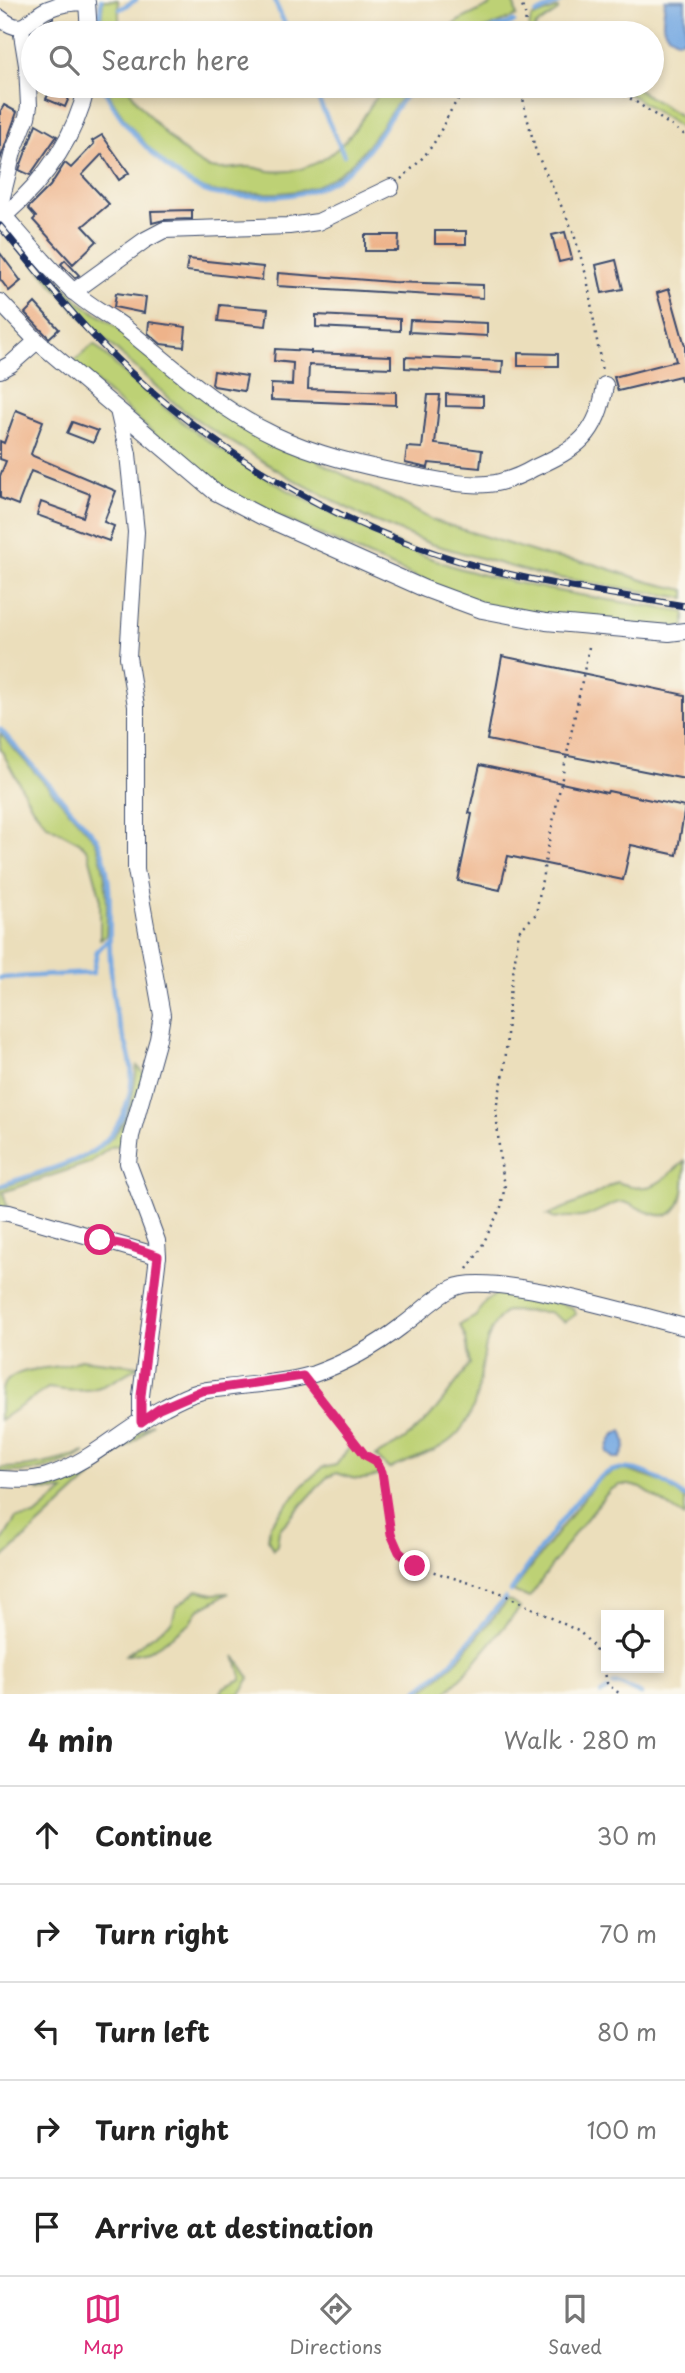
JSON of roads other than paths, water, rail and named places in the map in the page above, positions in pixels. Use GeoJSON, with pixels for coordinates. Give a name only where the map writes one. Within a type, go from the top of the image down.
{"type":"FeatureCollection","features":[{"type":"Feature","properties":{"kind":"street"},"geometry":{"type":"LineString","coordinates":[[31,21],[52,7],[87,2],[88,21]]}},
{"type":"Feature","properties":{"kind":"street"},"geometry":{"type":"LineString","coordinates":[[0,19],[12,27],[21,28]]}},
{"type":"Feature","properties":{"kind":"street"},"geometry":{"type":"LineString","coordinates":[[1,212],[13,152],[27,117],[29,98]]}},
{"type":"Feature","properties":{"kind":"street"},"geometry":{"type":"LineString","coordinates":[[1,212],[29,193],[60,154],[83,98]]}},
{"type":"Feature","properties":{"kind":"street"},"geometry":{"type":"LineString","coordinates":[[73,292],[145,240],[164,230],[289,226],[318,222],[391,187]]}},
{"type":"Feature","properties":{"kind":"street"},"geometry":{"type":"LineString","coordinates":[[1,212],[73,292],[122,326],[171,368],[272,435],[352,464],[421,477],[479,484],[499,482],[576,446],[589,432],[601,410],[604,385]]}},
{"type":"Feature","properties":{"kind":"street"},"geometry":{"type":"LineString","coordinates":[[0,302],[37,341],[215,492],[261,516],[425,589],[482,610],[546,622],[668,633],[685,631]]}},
{"type":"Feature","properties":{"kind":"street"},"geometry":{"type":"LineString","coordinates":[[0,370],[37,341]]}},
{"type":"Feature","properties":{"kind":"street"},"geometry":{"type":"LineString","coordinates":[[118,410],[128,454],[136,532],[128,657],[136,706],[136,870],[162,1015],[131,1136],[128,1163],[157,1241],[158,1256],[141,1396],[141,1422]]}},
{"type":"Feature","properties":{"kind":"street"},"geometry":{"type":"LineString","coordinates":[[0,1212],[158,1256]]}},
{"type":"Feature","properties":{"kind":"street"},"geometry":{"type":"LineString","coordinates":[[0,1479],[46,1477],[98,1452],[159,1409],[201,1391],[303,1376],[333,1366],[369,1348],[456,1286],[493,1284],[531,1290],[685,1327]]}},
{"type":"Feature","properties":{"kind":"water"},"geometry":{"type":"Polygon","coordinates":[[[665,0],[685,0],[685,38],[678,41],[671,37],[664,28],[665,0]]]}},
{"type":"Feature","properties":{"kind":"water"},"geometry":{"type":"Polygon","coordinates":[[[622,1431],[625,1448],[620,1458],[614,1458],[607,1452],[609,1444],[613,1436],[622,1431]]]}},
{"type":"Feature","properties":{"kind":"waterway"},"geometry":{"type":"LineString","coordinates":[[99,21],[101,0]]}},
{"type":"Feature","properties":{"kind":"waterway"},"geometry":{"type":"LineString","coordinates":[[120,9],[136,0]]}},
{"type":"Feature","properties":{"kind":"waterway"},"geometry":{"type":"LineString","coordinates":[[274,0],[284,21]]}},
{"type":"Feature","properties":{"kind":"waterway"},"geometry":{"type":"LineString","coordinates":[[536,14],[564,0]]}},
{"type":"Feature","properties":{"kind":"waterway"},"geometry":{"type":"LineString","coordinates":[[109,98],[121,117],[148,149],[163,164],[196,186],[216,194],[271,196],[293,195],[315,189],[345,173],[365,154],[404,98]]}},
{"type":"Feature","properties":{"kind":"waterway"},"geometry":{"type":"LineString","coordinates":[[318,98],[344,155]]}},
{"type":"Feature","properties":{"kind":"waterway"},"geometry":{"type":"LineString","coordinates":[[0,729],[97,839],[109,887],[113,998],[130,1058],[132,1077],[123,1114],[117,1126],[100,1146],[70,1163],[0,1186]]}},
{"type":"Feature","properties":{"kind":"waterway"},"geometry":{"type":"LineString","coordinates":[[0,978],[93,973],[97,951],[108,940]]}},
{"type":"Feature","properties":{"kind":"waterway"},"geometry":{"type":"LineString","coordinates":[[511,1591],[573,1506],[600,1477],[611,1471],[641,1471],[685,1497]]}},
{"type":"Feature","properties":{"kind":"waterway"},"geometry":{"type":"LineString","coordinates":[[413,1694],[450,1664],[505,1598]]}},
{"type":"Feature","properties":{"kind":"waterway"},"geometry":{"type":"LineString","coordinates":[[613,1685],[618,1684],[641,1694]]}},
{"type":"Feature","properties":{"kind":"waterway"},"geometry":{"type":"LineString","coordinates":[[601,1694],[607,1690]]}},
{"type":"Feature","properties":{"kind":"railway"},"geometry":{"type":"LineString","coordinates":[[0,226],[46,283],[130,372],[199,429],[236,455],[313,501],[395,539],[498,572],[685,606]]}}]}
